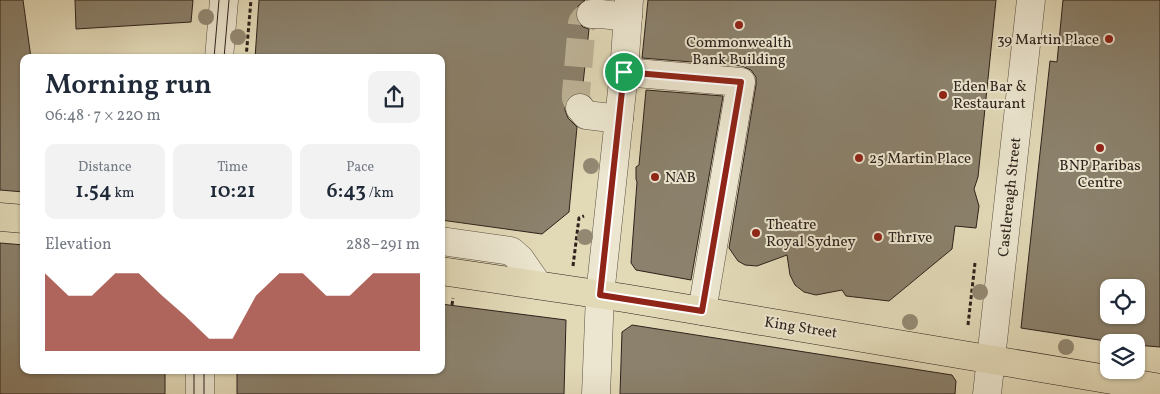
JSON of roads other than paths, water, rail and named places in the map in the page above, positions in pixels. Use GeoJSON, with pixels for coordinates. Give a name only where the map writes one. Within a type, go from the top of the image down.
{"type":"FeatureCollection","features":[{"type":"Feature","properties":{"kind":"main road"},"geometry":{"type":"LineString","coordinates":[[0,217],[20,219]]}},
{"type":"Feature","properties":{"kind":"main road","name":"King Street"},"geometry":{"type":"LineString","coordinates":[[445,272],[702,311],[1160,388]]}},
{"type":"Feature","properties":{"kind":"street"},"geometry":{"type":"LineString","coordinates":[[219,54],[224,0]]}},
{"type":"Feature","properties":{"kind":"street","name":"Castlereagh Street"},"geometry":{"type":"LineString","coordinates":[[987,394],[1031,0]]}},
{"type":"Feature","properties":{"kind":"street"},"geometry":{"type":"LineString","coordinates":[[590,14],[601,14],[629,8],[600,295],[596,394]]}},
{"type":"Feature","properties":{"kind":"street"},"geometry":{"type":"LineString","coordinates":[[624,72],[741,82],[702,311]]}},
{"type":"Feature","properties":{"kind":"street"},"geometry":{"type":"LineString","coordinates":[[580,108],[586,115],[619,119]]}},
{"type":"Feature","properties":{"kind":"street"},"geometry":{"type":"LineString","coordinates":[[445,242],[511,252],[520,259],[538,285]]}},
{"type":"Feature","properties":{"kind":"street"},"geometry":{"type":"LineString","coordinates":[[200,374],[200,394]]}},
{"type":"Feature","properties":{"kind":"tunnel"},"geometry":{"type":"LineString","coordinates":[[580,108],[576,93],[582,23],[591,14]]}},
{"type":"Feature","properties":{"kind":"tram line"},"geometry":{"type":"LineString","coordinates":[[214,54],[219,0]]}},
{"type":"Feature","properties":{"kind":"tram line"},"geometry":{"type":"LineString","coordinates":[[224,54],[229,0]]}},
{"type":"Feature","properties":{"kind":"tram line"},"geometry":{"type":"LineString","coordinates":[[194,374],[194,394]]}},
{"type":"Feature","properties":{"kind":"tram line"},"geometry":{"type":"LineString","coordinates":[[204,374],[204,394]]}},
{"type":"Feature","properties":{"kind":"place","name":"Commonwealth Bank Building"},"geometry":{"type":"Point","coordinates":[739,25]}},
{"type":"Feature","properties":{"kind":"place","name":"39 Martin Place"},"geometry":{"type":"Point","coordinates":[1109,39]}},
{"type":"Feature","properties":{"kind":"place","name":"Eden Bar & Restaurant"},"geometry":{"type":"Point","coordinates":[943,95]}},
{"type":"Feature","properties":{"kind":"place","name":"BNP Paribas Centre"},"geometry":{"type":"Point","coordinates":[1100,148]}},
{"type":"Feature","properties":{"kind":"place","name":"25 Martin Place"},"geometry":{"type":"Point","coordinates":[859,158]}},
{"type":"Feature","properties":{"kind":"place","name":"NAB"},"geometry":{"type":"Point","coordinates":[655,177]}},
{"type":"Feature","properties":{"kind":"place","name":"Theatre Royal Sydney"},"geometry":{"type":"Point","coordinates":[756,233]}},
{"type":"Feature","properties":{"kind":"place","name":"Thr1ve"},"geometry":{"type":"Point","coordinates":[878,237]}}]}
